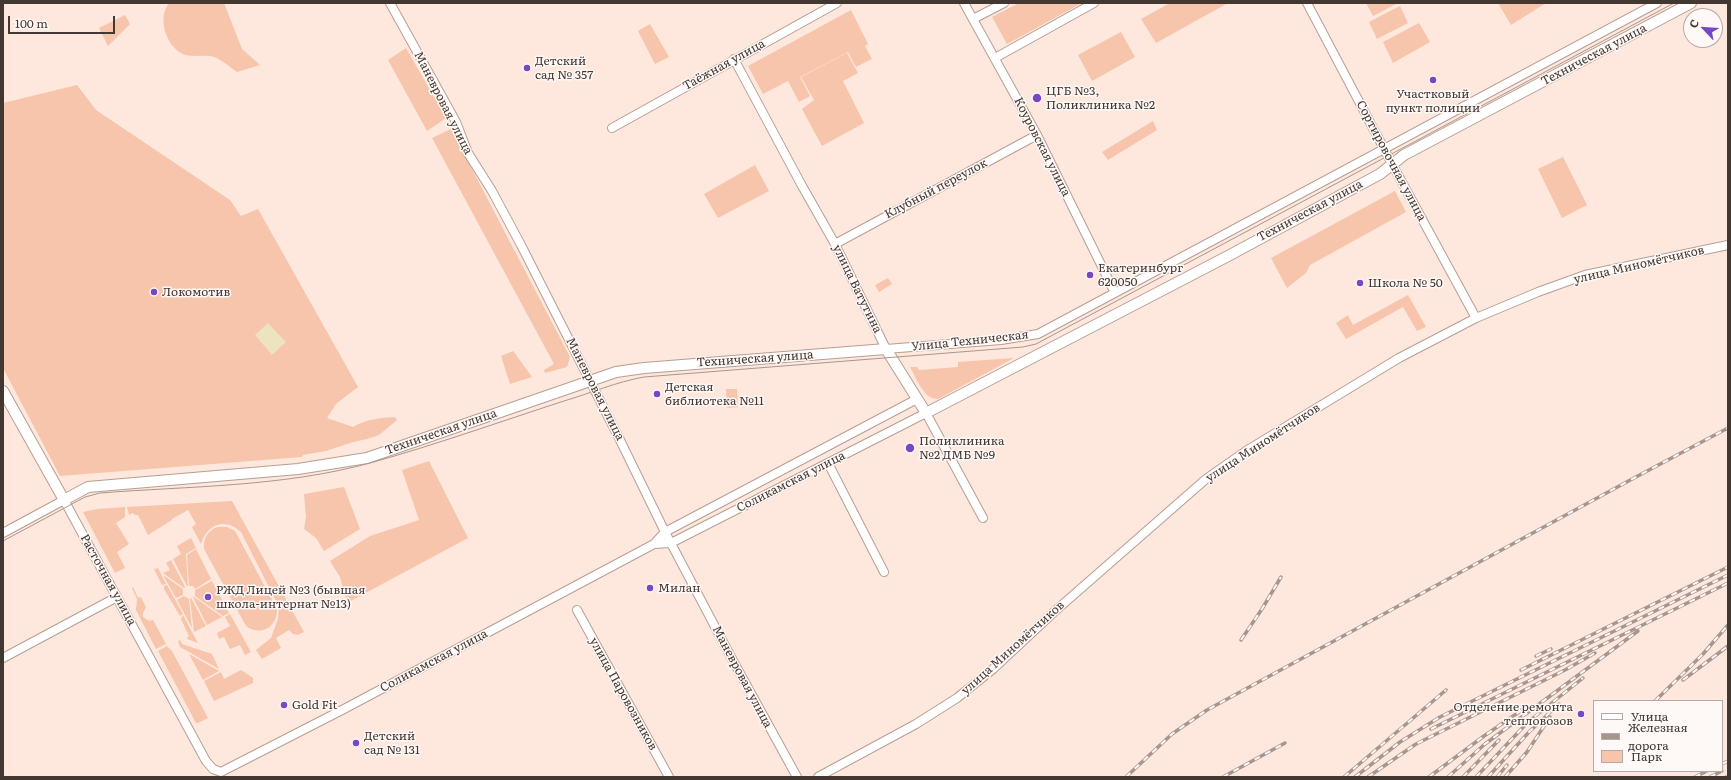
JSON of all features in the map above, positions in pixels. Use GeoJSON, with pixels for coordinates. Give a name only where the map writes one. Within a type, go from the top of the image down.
{"type":"FeatureCollection","features":[{"type":"Feature","properties":{"kind":"main road","name":"Техническая улица"},"geometry":{"type":"LineString","coordinates":[[926,413],[1248,245],[1380,174],[1404,155],[1691,3]]}},
{"type":"Feature","properties":{"kind":"main road","name":"Техническая улица"},"geometry":{"type":"LineString","coordinates":[[64,500],[88,487],[298,469],[367,458],[591,382],[616,372],[644,368],[886,349]]}},
{"type":"Feature","properties":{"kind":"main road","name":"улица Ватутина"},"geometry":{"type":"LineString","coordinates":[[886,349],[926,413]]}},
{"type":"Feature","properties":{"kind":"main road","name":"Расточная улица"},"geometry":{"type":"LineString","coordinates":[[3,391],[64,500]]}},
{"type":"Feature","properties":{"kind":"street","name":"Маневровая улица"},"geometry":{"type":"LineString","coordinates":[[390,3],[456,122],[468,153],[492,191],[591,382],[665,532],[730,657],[797,777]]}},
{"type":"Feature","properties":{"kind":"street","name":"Таёжная улица"},"geometry":{"type":"LineString","coordinates":[[612,128],[837,3]]}},
{"type":"Feature","properties":{"kind":"street","name":"Коуровская улица"},"geometry":{"type":"LineString","coordinates":[[964,3],[1037,135],[1115,293]]}},
{"type":"Feature","properties":{"kind":"street"},"geometry":{"type":"LineString","coordinates":[[973,19],[1004,3]]}},
{"type":"Feature","properties":{"kind":"street"},"geometry":{"type":"LineString","coordinates":[[995,58],[1094,3]]}},
{"type":"Feature","properties":{"kind":"street","name":"Сортировочная улица"},"geometry":{"type":"LineString","coordinates":[[1307,3],[1392,164],[1476,318]]}},
{"type":"Feature","properties":{"kind":"street","name":"Улица Техническая"},"geometry":{"type":"LineString","coordinates":[[886,349],[1022,338],[1038,334],[1658,3]]}},
{"type":"Feature","properties":{"kind":"street","name":"улица Ватутина"},"geometry":{"type":"LineString","coordinates":[[734,59],[834,244],[886,349]]}},
{"type":"Feature","properties":{"kind":"street","name":"Клубный переулок"},"geometry":{"type":"LineString","coordinates":[[834,244],[1037,135]]}},
{"type":"Feature","properties":{"kind":"street","name":"улица Миномётчиков"},"geometry":{"type":"LineString","coordinates":[[818,777],[916,724],[957,698],[993,669],[1054,612],[1206,479],[1246,451],[1399,358],[1476,318],[1538,292],[1584,275],[1728,245]]}},
{"type":"Feature","properties":{"kind":"street","name":"Соликамская улица"},"geometry":{"type":"LineString","coordinates":[[213,769],[221,772],[290,737],[654,544],[665,532],[917,399]]}},
{"type":"Feature","properties":{"kind":"street","name":"улица Ватутина"},"geometry":{"type":"LineString","coordinates":[[926,413],[983,518]]}},
{"type":"Feature","properties":{"kind":"street","name":"Соликамская улица"},"geometry":{"type":"LineString","coordinates":[[654,544],[671,543],[926,413]]}},
{"type":"Feature","properties":{"kind":"street"},"geometry":{"type":"LineString","coordinates":[[828,463],[884,572]]}},
{"type":"Feature","properties":{"kind":"street","name":"Техническая улица"},"geometry":{"type":"LineString","coordinates":[[3,533],[64,500]]}},
{"type":"Feature","properties":{"kind":"street","name":"Расточная улица"},"geometry":{"type":"LineString","coordinates":[[64,500],[206,761],[213,769]]}},
{"type":"Feature","properties":{"kind":"street"},"geometry":{"type":"LineString","coordinates":[[3,658],[117,597]]}},
{"type":"Feature","properties":{"kind":"street","name":"улица Паровозников"},"geometry":{"type":"LineString","coordinates":[[577,610],[669,777]]}},
{"type":"Feature","properties":{"kind":"green space"},"geometry":{"type":"Polygon","coordinates":[[[169,3],[224,3],[242,49],[260,65],[237,72],[214,57],[187,55],[177,50],[172,45],[165,31],[165,9],[169,3]]]}},
{"type":"Feature","properties":{"kind":"green space"},"geometry":{"type":"Polygon","coordinates":[[[1019,3],[1082,3],[1007,44],[992,17],[1019,3]]]}},
{"type":"Feature","properties":{"kind":"green space"},"geometry":{"type":"Polygon","coordinates":[[[1170,3],[1228,3],[1156,43],[1141,19],[1170,3]]]}},
{"type":"Feature","properties":{"kind":"green space"},"geometry":{"type":"Polygon","coordinates":[[[1366,3],[1398,3],[1373,16],[1366,3]]]}},
{"type":"Feature","properties":{"kind":"green space"},"geometry":{"type":"Polygon","coordinates":[[[1498,3],[1546,3],[1511,25],[1498,3]]]}},
{"type":"Feature","properties":{"kind":"green space"},"geometry":{"type":"Polygon","coordinates":[[[1400,6],[1408,23],[1377,39],[1369,22],[1400,6]]]}},
{"type":"Feature","properties":{"kind":"green space"},"geometry":{"type":"Polygon","coordinates":[[[851,10],[868,44],[865,46],[872,59],[856,67],[848,52],[800,77],[810,96],[799,102],[788,81],[763,94],[748,66],[851,10]]]}},
{"type":"Feature","properties":{"kind":"green space"},"geometry":{"type":"Polygon","coordinates":[[[125,15],[130,24],[108,46],[99,28],[125,15]]]}},
{"type":"Feature","properties":{"kind":"green space"},"geometry":{"type":"Polygon","coordinates":[[[1419,23],[1430,42],[1393,63],[1383,42],[1419,23]]]}},
{"type":"Feature","properties":{"kind":"green space"},"geometry":{"type":"Polygon","coordinates":[[[650,24],[669,57],[655,64],[638,31],[650,24]]]}},
{"type":"Feature","properties":{"kind":"green space"},"geometry":{"type":"Polygon","coordinates":[[[1121,32],[1135,57],[1092,81],[1078,55],[1121,32]]]}},
{"type":"Feature","properties":{"kind":"green space"},"geometry":{"type":"Polygon","coordinates":[[[406,48],[446,118],[427,131],[388,60],[406,48]]]}},
{"type":"Feature","properties":{"kind":"green space"},"geometry":{"type":"Polygon","coordinates":[[[847,53],[858,73],[843,81],[864,123],[822,146],[802,109],[814,100],[801,77],[847,53]]]}},
{"type":"Feature","properties":{"kind":"green space","name":"Локомотив"},"geometry":{"type":"Polygon","coordinates":[[[77,85],[96,110],[230,200],[241,216],[258,209],[358,387],[336,404],[327,418],[353,427],[363,422],[378,418],[395,417],[397,420],[379,435],[326,451],[303,455],[302,457],[60,476],[3,368],[3,103],[77,85]]]}},
{"type":"Feature","properties":{"kind":"green space"},"geometry":{"type":"Polygon","coordinates":[[[1153,121],[1157,130],[1108,160],[1102,152],[1153,121]]]}},
{"type":"Feature","properties":{"kind":"green space"},"geometry":{"type":"Polygon","coordinates":[[[451,129],[570,357],[567,367],[545,373],[544,370],[554,364],[432,138],[451,129]]]}},
{"type":"Feature","properties":{"kind":"green space"},"geometry":{"type":"Polygon","coordinates":[[[1563,157],[1587,205],[1562,218],[1538,169],[1563,157]]]}},
{"type":"Feature","properties":{"kind":"green space"},"geometry":{"type":"Polygon","coordinates":[[[755,165],[769,191],[718,218],[704,194],[755,165]]]}},
{"type":"Feature","properties":{"kind":"green space"},"geometry":{"type":"Polygon","coordinates":[[[1395,191],[1406,212],[1310,265],[1306,273],[1287,288],[1271,258],[1395,191]]]}},
{"type":"Feature","properties":{"kind":"green space"},"geometry":{"type":"Polygon","coordinates":[[[888,278],[892,284],[879,292],[875,285],[888,278]]]}},
{"type":"Feature","properties":{"kind":"green space"},"geometry":{"type":"Polygon","coordinates":[[[1408,295],[1426,327],[1417,331],[1403,307],[1346,339],[1336,323],[1348,315],[1353,325],[1408,295]]]}},
{"type":"Feature","properties":{"kind":"green space"},"geometry":{"type":"Polygon","coordinates":[[[513,351],[532,377],[510,384],[501,356],[513,351]]]}},
{"type":"Feature","properties":{"kind":"green space"},"geometry":{"type":"Polygon","coordinates":[[[1014,358],[938,399],[929,396],[925,392],[910,367],[917,367],[919,370],[958,367],[958,362],[1014,358]]]}},
{"type":"Feature","properties":{"kind":"green space"},"geometry":{"type":"Polygon","coordinates":[[[726,389],[737,389],[738,407],[727,408],[726,389]]]}},
{"type":"Feature","properties":{"kind":"green space"},"geometry":{"type":"Polygon","coordinates":[[[429,461],[468,538],[347,603],[340,577],[330,561],[370,536],[419,520],[402,470],[429,461]]]}},
{"type":"Feature","properties":{"kind":"green space"},"geometry":{"type":"Polygon","coordinates":[[[344,487],[360,529],[324,551],[316,538],[304,529],[306,517],[304,494],[344,487]]]}},
{"type":"Feature","properties":{"kind":"green space"},"geometry":{"type":"Polygon","coordinates":[[[232,501],[304,632],[298,635],[293,634],[289,630],[276,638],[281,648],[262,659],[256,650],[271,638],[278,619],[279,607],[241,532],[235,527],[229,525],[217,525],[212,527],[204,537],[201,544],[192,527],[196,524],[188,510],[148,535],[138,515],[133,513],[129,515],[127,507],[232,501]]]}},
{"type":"Feature","properties":{"kind":"green space"},"geometry":{"type":"Polygon","coordinates":[[[125,507],[125,517],[116,523],[129,544],[117,552],[125,568],[115,573],[83,512],[97,509],[125,507]]]}},
{"type":"Feature","properties":{"kind":"green space"},"geometry":{"type":"Polygon","coordinates":[[[218,527],[227,527],[235,531],[277,609],[275,621],[267,628],[257,631],[246,626],[204,549],[205,538],[211,530],[218,527]]]}},
{"type":"Feature","properties":{"kind":"green space"},"geometry":{"type":"Polygon","coordinates":[[[191,538],[196,548],[186,554],[187,586],[173,559],[181,554],[177,546],[191,538]]]}},
{"type":"Feature","properties":{"kind":"green space"},"geometry":{"type":"Polygon","coordinates":[[[196,549],[211,579],[195,589],[193,586],[189,586],[187,555],[196,549]]]}},
{"type":"Feature","properties":{"kind":"green space"},"geometry":{"type":"Polygon","coordinates":[[[171,560],[185,587],[184,588],[163,573],[170,570],[166,563],[171,560]]]}},
{"type":"Feature","properties":{"kind":"green space"},"geometry":{"type":"Polygon","coordinates":[[[158,568],[166,584],[162,585],[154,569],[158,568]]]}},
{"type":"Feature","properties":{"kind":"green space"},"geometry":{"type":"Polygon","coordinates":[[[163,575],[183,589],[183,595],[176,598],[163,575]]]}},
{"type":"Feature","properties":{"kind":"green space"},"geometry":{"type":"Polygon","coordinates":[[[212,581],[229,613],[223,616],[195,596],[195,590],[212,581]]]}},
{"type":"Feature","properties":{"kind":"green space"},"geometry":{"type":"Polygon","coordinates":[[[167,585],[183,614],[180,616],[164,589],[164,586],[167,585]]]}},
{"type":"Feature","properties":{"kind":"green space"},"geometry":{"type":"Polygon","coordinates":[[[133,587],[138,598],[141,597],[146,607],[143,617],[149,621],[153,620],[166,644],[156,649],[136,610],[137,599],[132,588],[133,587]]]}},
{"type":"Feature","properties":{"kind":"green space"},"geometry":{"type":"Polygon","coordinates":[[[184,596],[189,599],[192,628],[177,600],[184,596]]]}},
{"type":"Feature","properties":{"kind":"green space"},"geometry":{"type":"Polygon","coordinates":[[[194,597],[222,617],[207,625],[194,597]]]}},
{"type":"Feature","properties":{"kind":"green space"},"geometry":{"type":"Polygon","coordinates":[[[191,598],[206,626],[194,632],[190,599],[191,598]]]}},
{"type":"Feature","properties":{"kind":"green space"},"geometry":{"type":"Polygon","coordinates":[[[230,614],[251,652],[245,655],[240,645],[230,649],[224,637],[219,639],[217,633],[230,626],[225,617],[230,614]]]}},
{"type":"Feature","properties":{"kind":"green space"},"geometry":{"type":"Polygon","coordinates":[[[183,615],[198,643],[187,639],[189,636],[181,619],[183,615]]]}},
{"type":"Feature","properties":{"kind":"green space"},"geometry":{"type":"Polygon","coordinates":[[[180,640],[182,644],[212,654],[219,669],[180,647],[178,641],[180,640]]]}},
{"type":"Feature","properties":{"kind":"green space"},"geometry":{"type":"Polygon","coordinates":[[[167,646],[172,651],[208,718],[198,723],[196,723],[158,651],[167,646]]]}},
{"type":"Feature","properties":{"kind":"green space"},"geometry":{"type":"Polygon","coordinates":[[[189,654],[219,671],[203,680],[189,654]]]}},
{"type":"Feature","properties":{"kind":"green space"},"geometry":{"type":"Polygon","coordinates":[[[241,670],[253,678],[253,683],[214,701],[204,681],[221,672],[224,679],[241,670]]]}},
{"type":"Feature","properties":{"kind":"sand"},"geometry":{"type":"Polygon","coordinates":[[[268,323],[286,342],[272,355],[255,335],[268,323]]]}},
{"type":"Feature","properties":{"kind":"tram line"},"geometry":{"type":"LineString","coordinates":[[3,541],[85,497],[100,493],[270,481],[337,471],[419,449],[614,385],[644,377],[1023,347],[1036,344],[1674,3]]}},
{"type":"Feature","properties":{"kind":"railway"},"geometry":{"type":"LineString","coordinates":[[1126,777],[1172,734],[1207,710],[1728,428]]}},
{"type":"Feature","properties":{"kind":"railway"},"geometry":{"type":"LineString","coordinates":[[1521,670],[1728,567]]}},
{"type":"Feature","properties":{"kind":"railway"},"geometry":{"type":"LineString","coordinates":[[1355,777],[1400,742],[1440,717],[1728,575]]}},
{"type":"Feature","properties":{"kind":"railway"},"geometry":{"type":"LineString","coordinates":[[1241,640],[1281,577]]}},
{"type":"Feature","properties":{"kind":"railway"},"geometry":{"type":"LineString","coordinates":[[1431,729],[1728,583]]}},
{"type":"Feature","properties":{"kind":"railway"},"geometry":{"type":"LineString","coordinates":[[1656,700],[1703,654],[1728,625]]}},
{"type":"Feature","properties":{"kind":"railway"},"geometry":{"type":"LineString","coordinates":[[1448,777],[1485,744],[1638,631]]}},
{"type":"Feature","properties":{"kind":"railway"},"geometry":{"type":"LineString","coordinates":[[1683,680],[1728,646]]}},
{"type":"Feature","properties":{"kind":"railway"},"geometry":{"type":"LineString","coordinates":[[1536,656],[1551,649]]}},
{"type":"Feature","properties":{"kind":"railway"},"geometry":{"type":"LineString","coordinates":[[1368,777],[1416,744],[1565,670],[1595,653]]}},
{"type":"Feature","properties":{"kind":"railway"},"geometry":{"type":"LineString","coordinates":[[1476,777],[1528,722],[1583,678]]}},
{"type":"Feature","properties":{"kind":"railway"},"geometry":{"type":"LineString","coordinates":[[1344,777],[1446,690]]}},
{"type":"Feature","properties":{"kind":"railway"},"geometry":{"type":"LineString","coordinates":[[1488,777],[1529,732],[1559,704]]}},
{"type":"Feature","properties":{"kind":"railway"},"geometry":{"type":"LineString","coordinates":[[1429,777],[1522,710]]}},
{"type":"Feature","properties":{"kind":"railway"},"geometry":{"type":"LineString","coordinates":[[1505,777],[1527,752],[1550,717]]}},
{"type":"Feature","properties":{"kind":"railway"},"geometry":{"type":"LineString","coordinates":[[1463,777],[1499,740]]}},
{"type":"Feature","properties":{"kind":"railway"},"geometry":{"type":"LineString","coordinates":[[1223,777],[1285,743]]}},
{"type":"Feature","properties":{"kind":"railway"},"geometry":{"type":"LineString","coordinates":[[1723,764],[1728,761]]}},
{"type":"Feature","properties":{"kind":"railway"},"geometry":{"type":"LineString","coordinates":[[1497,777],[1507,765]]}},
{"type":"Feature","properties":{"kind":"railway"},"geometry":{"type":"LineString","coordinates":[[1695,777],[1705,772]]}},
{"type":"Feature","properties":{"kind":"railway"},"geometry":{"type":"LineString","coordinates":[[1710,777],[1720,772]]}},
{"type":"Feature","properties":{"kind":"place","name":"Детский сад № 357"},"geometry":{"type":"Point","coordinates":[527,68]}},
{"type":"Feature","properties":{"kind":"place","name":"Участковый пункт полиции"},"geometry":{"type":"Point","coordinates":[1433,80]}},
{"type":"Feature","properties":{"kind":"place","name":"ЦГБ №3, Поликлиника №2"},"geometry":{"type":"Point","coordinates":[1037,98]}},
{"type":"Feature","properties":{"kind":"place","name":"Екатеринбург 620050"},"geometry":{"type":"Point","coordinates":[1090,275]}},
{"type":"Feature","properties":{"kind":"place","name":"Школа № 50"},"geometry":{"type":"Point","coordinates":[1360,283]}},
{"type":"Feature","properties":{"kind":"place","name":"Локомотив"},"geometry":{"type":"Point","coordinates":[154,292]}},
{"type":"Feature","properties":{"kind":"place","name":"Детская библиотека №11"},"geometry":{"type":"Point","coordinates":[657,394]}},
{"type":"Feature","properties":{"kind":"place","name":"Поликлиника №2 ДМБ №9"},"geometry":{"type":"Point","coordinates":[910,448]}},
{"type":"Feature","properties":{"kind":"place","name":"Милан"},"geometry":{"type":"Point","coordinates":[650,588]}},
{"type":"Feature","properties":{"kind":"place","name":"РЖД Лицей №3 (бывшая школа-интернат №13)"},"geometry":{"type":"Point","coordinates":[208,597]}},
{"type":"Feature","properties":{"kind":"place","name":"Gold Fit"},"geometry":{"type":"Point","coordinates":[284,705]}},
{"type":"Feature","properties":{"kind":"place","name":"Отделение ремонта тепловозов"},"geometry":{"type":"Point","coordinates":[1581,714]}},
{"type":"Feature","properties":{"kind":"place","name":"Детский сад № 131"},"geometry":{"type":"Point","coordinates":[356,743]}}]}
